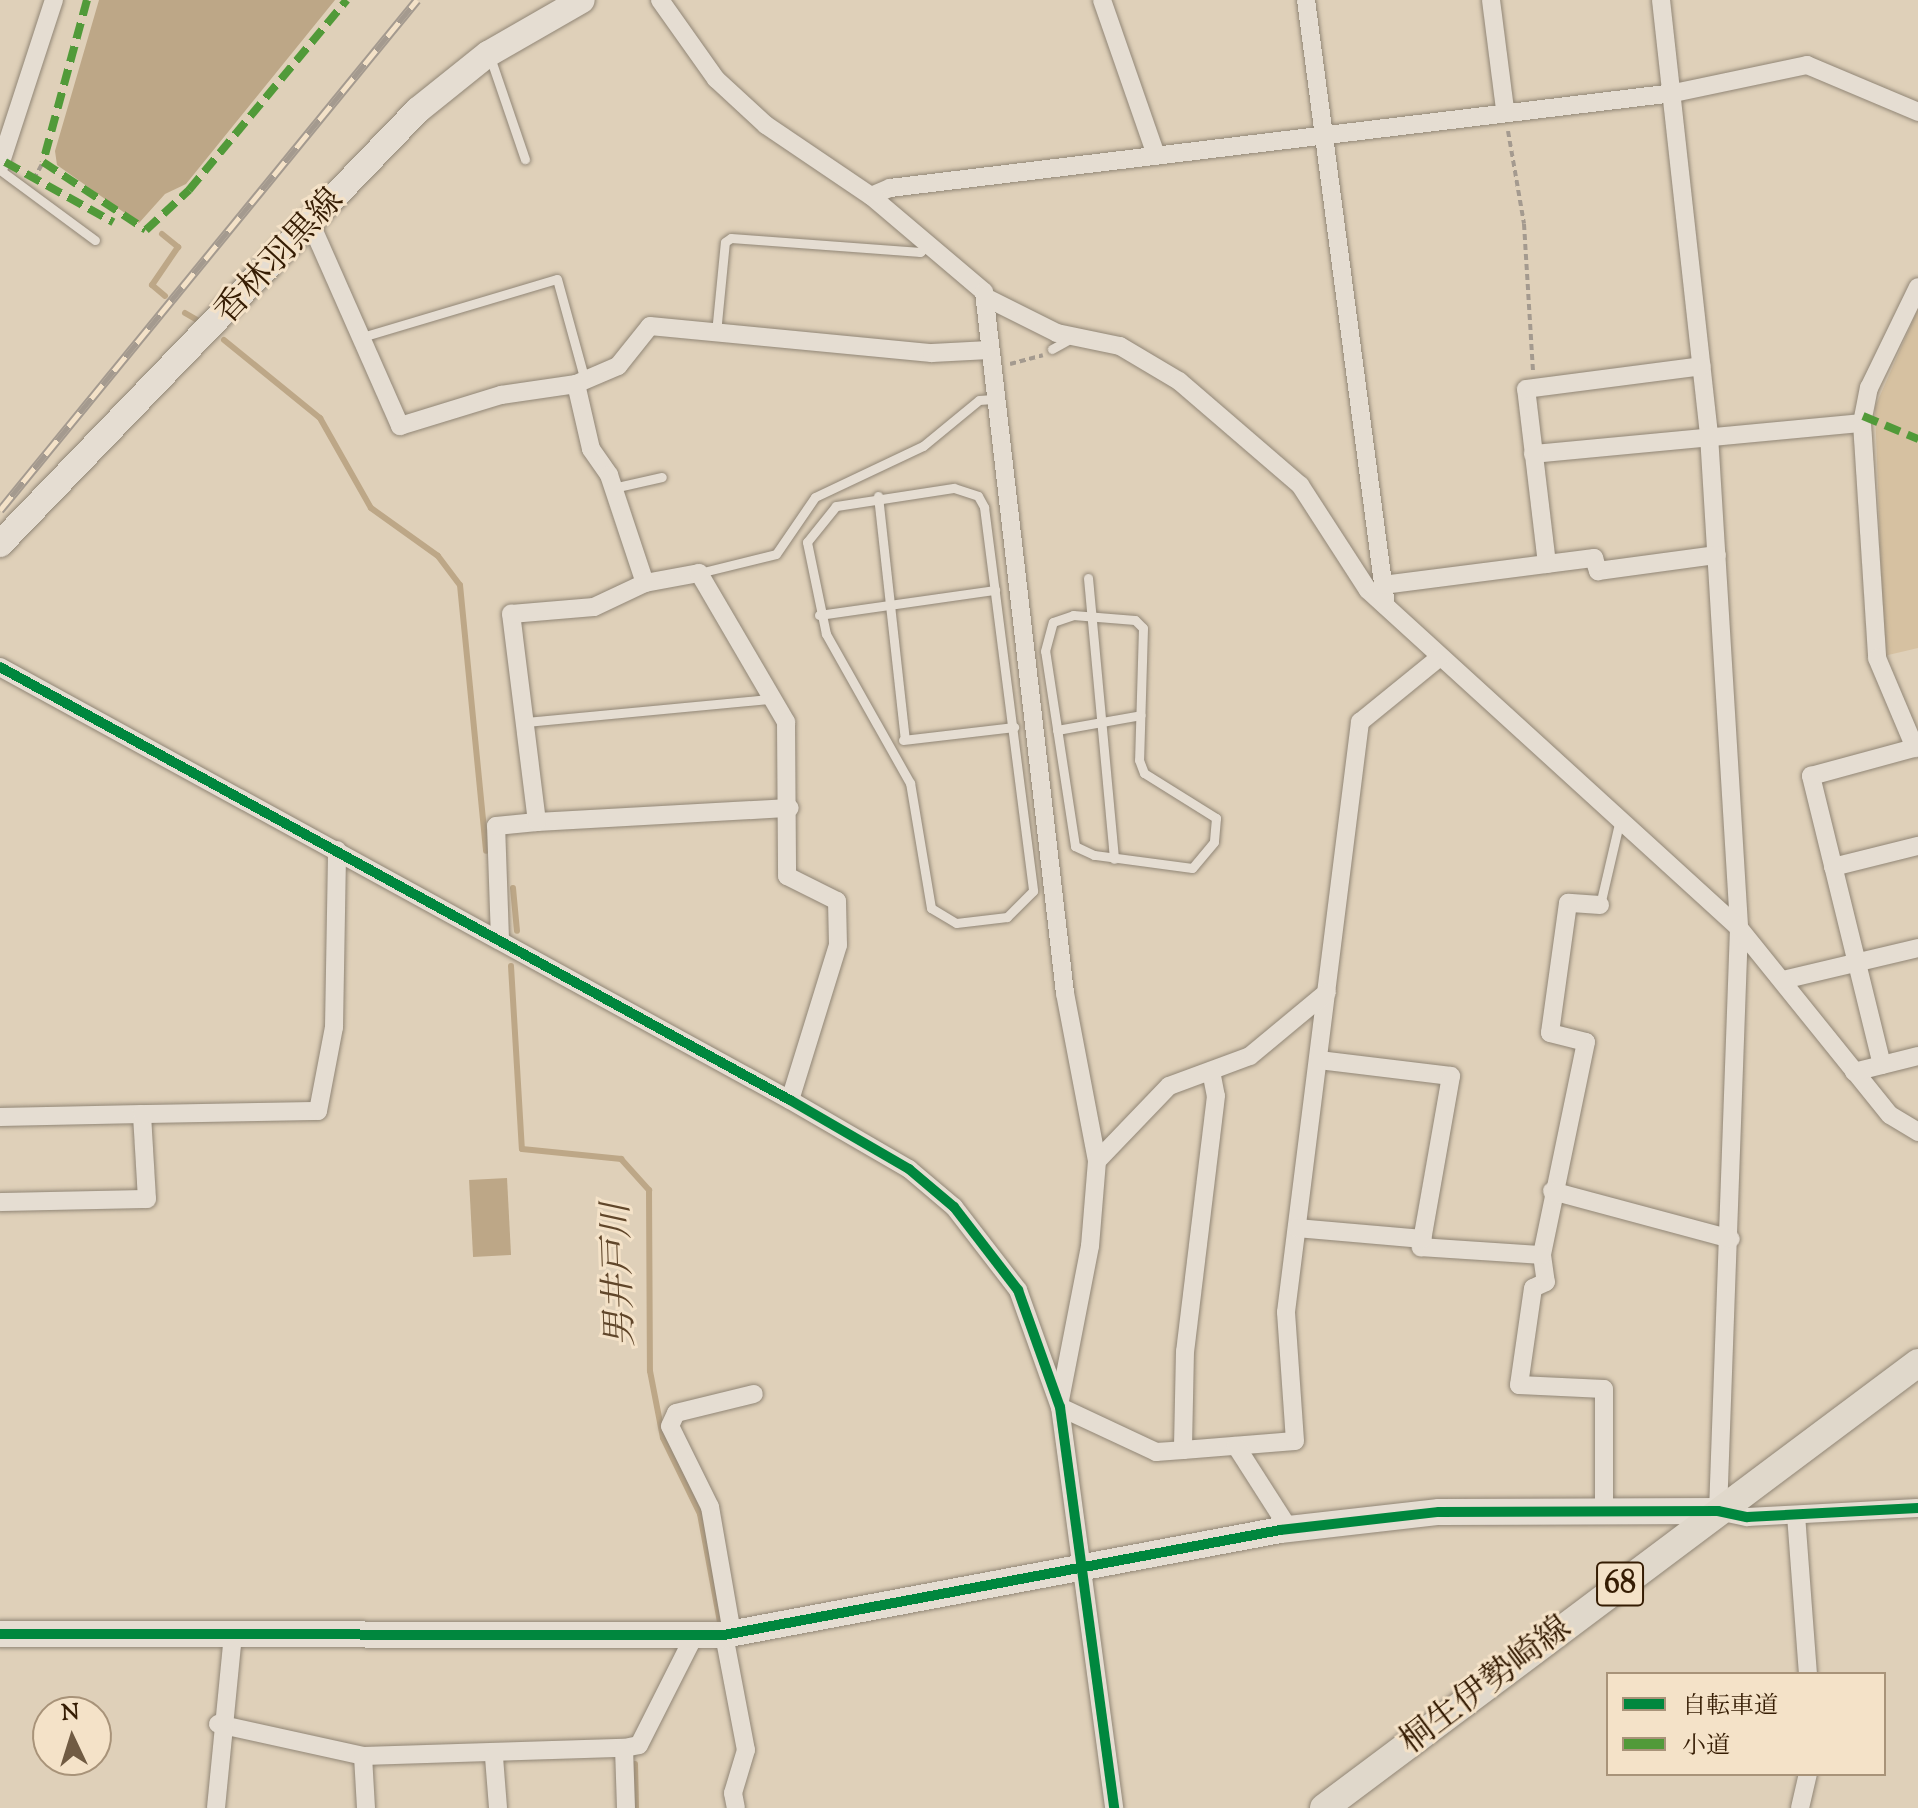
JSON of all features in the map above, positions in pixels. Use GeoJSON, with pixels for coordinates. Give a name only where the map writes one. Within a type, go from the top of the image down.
{"type":"FeatureCollection","features":[{"type":"Feature","properties":{"kind":"main road","name":"桐生伊勢崎線"},"geometry":{"type":"LineString","coordinates":[[1324,1808],[1918,1363]]}},
{"type":"Feature","properties":{"kind":"street"},"geometry":{"type":"LineString","coordinates":[[0,168],[54,0]]}},
{"type":"Feature","properties":{"kind":"street","name":"香林羽黒線"},"geometry":{"type":"LineString","coordinates":[[0,544],[418,110],[488,54],[582,0]]}},
{"type":"Feature","properties":{"kind":"street"},"geometry":{"type":"LineString","coordinates":[[660,0],[716,79],[766,125],[871,196],[929,244],[985,297],[1072,338],[1120,346],[1179,381],[1300,485],[1368,590],[1739,928],[1890,1115],[1918,1132]]}},
{"type":"Feature","properties":{"kind":"street"},"geometry":{"type":"LineString","coordinates":[[1102,0],[1156,155]]}},
{"type":"Feature","properties":{"kind":"street"},"geometry":{"type":"LineString","coordinates":[[1306,0],[1386,606]]}},
{"type":"Feature","properties":{"kind":"street"},"geometry":{"type":"LineString","coordinates":[[1491,0],[1505,109]]}},
{"type":"Feature","properties":{"kind":"street"},"geometry":{"type":"LineString","coordinates":[[1661,0],[1674,93],[1709,435],[1739,928],[1731,1239],[1718,1511]]}},
{"type":"Feature","properties":{"kind":"street"},"geometry":{"type":"LineString","coordinates":[[871,196],[1505,109],[1674,93],[1807,65],[1918,112]]}},
{"type":"Feature","properties":{"kind":"street"},"geometry":{"type":"LineString","coordinates":[[311,224],[400,426],[501,395],[581,383],[618,366],[650,326],[716,335],[994,357]]}},
{"type":"Feature","properties":{"kind":"street"},"geometry":{"type":"LineString","coordinates":[[1882,1065],[1811,776],[1916,748],[1877,658],[1862,423],[1869,388],[1918,287]]}},
{"type":"Feature","properties":{"kind":"street"},"geometry":{"type":"LineString","coordinates":[[985,297],[994,357],[993,399],[1065,993],[1097,1161],[1090,1246],[1066,1345],[1060,1407]]}},
{"type":"Feature","properties":{"kind":"street"},"geometry":{"type":"LineString","coordinates":[[1547,564],[1526,389],[1702,366]]}},
{"type":"Feature","properties":{"kind":"street"},"geometry":{"type":"LineString","coordinates":[[581,383],[591,449],[613,488],[645,583]]}},
{"type":"Feature","properties":{"kind":"street"},"geometry":{"type":"LineString","coordinates":[[1533,454],[1709,435],[1862,423]]}},
{"type":"Feature","properties":{"kind":"street"},"geometry":{"type":"LineString","coordinates":[[1383,585],[1594,558],[1598,571],[1717,555]]}},
{"type":"Feature","properties":{"kind":"street"},"geometry":{"type":"LineString","coordinates":[[537,822],[511,614],[594,607],[645,583],[699,573],[786,722],[790,808],[787,876],[837,901],[838,945],[790,1100]]}},
{"type":"Feature","properties":{"kind":"street"},"geometry":{"type":"LineString","coordinates":[[1060,1407],[1156,1452],[1295,1441],[1286,1312],[1360,722],[1440,657]]}},
{"type":"Feature","properties":{"kind":"street"},"geometry":{"type":"LineString","coordinates":[[0,667],[790,1100],[909,1169],[954,1207],[1018,1290],[1060,1407],[1114,1808]]}},
{"type":"Feature","properties":{"kind":"street"},"geometry":{"type":"LineString","coordinates":[[500,939],[496,826],[790,808]]}},
{"type":"Feature","properties":{"kind":"street"},"geometry":{"type":"LineString","coordinates":[[1833,867],[1918,846]]}},
{"type":"Feature","properties":{"kind":"street"},"geometry":{"type":"LineString","coordinates":[[0,1117],[318,1111],[334,1027],[337,850]]}},
{"type":"Feature","properties":{"kind":"street"},"geometry":{"type":"LineString","coordinates":[[1600,905],[1568,903],[1550,1033],[1586,1042],[1552,1191],[1542,1255],[1546,1282],[1533,1288],[1519,1385],[1604,1389],[1604,1512]]}},
{"type":"Feature","properties":{"kind":"street"},"geometry":{"type":"LineString","coordinates":[[1783,980],[1918,948]]}},
{"type":"Feature","properties":{"kind":"street"},"geometry":{"type":"LineString","coordinates":[[1097,1161],[1169,1086],[1250,1056],[1327,992]]}},
{"type":"Feature","properties":{"kind":"street"},"geometry":{"type":"LineString","coordinates":[[1854,1072],[1918,1056]]}},
{"type":"Feature","properties":{"kind":"street"},"geometry":{"type":"LineString","coordinates":[[1319,1060],[1451,1076],[1421,1247],[1542,1255]]}},
{"type":"Feature","properties":{"kind":"street"},"geometry":{"type":"LineString","coordinates":[[1183,1450],[1185,1351],[1216,1096],[1211,1071]]}},
{"type":"Feature","properties":{"kind":"street"},"geometry":{"type":"LineString","coordinates":[[0,1202],[147,1199],[142,1114]]}},
{"type":"Feature","properties":{"kind":"street"},"geometry":{"type":"LineString","coordinates":[[1552,1191],[1731,1239]]}},
{"type":"Feature","properties":{"kind":"street"},"geometry":{"type":"LineString","coordinates":[[1297,1228],[1423,1239]]}},
{"type":"Feature","properties":{"kind":"street"},"geometry":{"type":"LineString","coordinates":[[736,1808],[746,1750],[710,1507],[670,1426],[676,1413],[754,1394]]}},
{"type":"Feature","properties":{"kind":"street"},"geometry":{"type":"LineString","coordinates":[[1236,1446],[1289,1529]]}},
{"type":"Feature","properties":{"kind":"street"},"geometry":{"type":"LineString","coordinates":[[0,1634],[728,1634],[1082,1564],[1289,1529],[1439,1512],[1718,1511],[1796,1515],[1918,1508]]}},
{"type":"Feature","properties":{"kind":"street"},"geometry":{"type":"LineString","coordinates":[[1796,1515],[1808,1672]]}},
{"type":"Feature","properties":{"kind":"street"},"geometry":{"type":"LineString","coordinates":[[216,1808],[218,1724],[233,1634]]}},
{"type":"Feature","properties":{"kind":"street"},"geometry":{"type":"LineString","coordinates":[[218,1724],[363,1756],[494,1757],[624,1748],[639,1745],[695,1634]]}},
{"type":"Feature","properties":{"kind":"street"},"geometry":{"type":"LineString","coordinates":[[624,1748],[626,1808]]}},
{"type":"Feature","properties":{"kind":"street"},"geometry":{"type":"LineString","coordinates":[[363,1756],[366,1808]]}},
{"type":"Feature","properties":{"kind":"street"},"geometry":{"type":"LineString","coordinates":[[494,1757],[498,1808]]}},
{"type":"Feature","properties":{"kind":"street"},"geometry":{"type":"LineString","coordinates":[[1800,1808],[1808,1776]]}},
{"type":"Feature","properties":{"kind":"lane"},"geometry":{"type":"LineString","coordinates":[[488,54],[525,159]]}},
{"type":"Feature","properties":{"kind":"lane"},"geometry":{"type":"LineString","coordinates":[[0,168],[95,240]]}},
{"type":"Feature","properties":{"kind":"lane"},"geometry":{"type":"LineString","coordinates":[[716,335],[725,242],[731,238],[920,252],[929,244]]}},
{"type":"Feature","properties":{"kind":"lane"},"geometry":{"type":"LineString","coordinates":[[362,337],[557,279],[581,383]]}},
{"type":"Feature","properties":{"kind":"lane"},"geometry":{"type":"LineString","coordinates":[[1052,349],[1072,338]]}},
{"type":"Feature","properties":{"kind":"lane"},"geometry":{"type":"LineString","coordinates":[[699,573],[776,554],[815,497],[923,446],[979,400],[993,399]]}},
{"type":"Feature","properties":{"kind":"lane"},"geometry":{"type":"LineString","coordinates":[[613,488],[662,477]]}},
{"type":"Feature","properties":{"kind":"lane"},"geometry":{"type":"LineString","coordinates":[[954,488],[978,496],[995,590],[1033,891],[1017,912],[991,921],[946,921],[931,908],[914,797],[892,747],[819,615],[807,542],[814,527],[836,506],[878,496],[954,488]]}},
{"type":"Feature","properties":{"kind":"lane"},"geometry":{"type":"LineString","coordinates":[[878,496],[905,739]]}},
{"type":"Feature","properties":{"kind":"lane"},"geometry":{"type":"LineString","coordinates":[[1088,578],[1114,859]]}},
{"type":"Feature","properties":{"kind":"lane"},"geometry":{"type":"LineString","coordinates":[[819,615],[995,590]]}},
{"type":"Feature","properties":{"kind":"lane"},"geometry":{"type":"LineString","coordinates":[[1062,616],[1090,616],[1135,620],[1143,628],[1141,715],[1144,773],[1210,810],[1217,827],[1192,868],[1114,859],[1075,846],[1057,730],[1048,631],[1062,616]]}},
{"type":"Feature","properties":{"kind":"lane"},"geometry":{"type":"LineString","coordinates":[[526,722],[771,699]]}},
{"type":"Feature","properties":{"kind":"lane"},"geometry":{"type":"LineString","coordinates":[[1057,730],[1141,715]]}},
{"type":"Feature","properties":{"kind":"lane"},"geometry":{"type":"LineString","coordinates":[[892,747],[905,739],[1014,727]]}},
{"type":"Feature","properties":{"kind":"lane"},"geometry":{"type":"LineString","coordinates":[[1600,905],[1620,819]]}},
{"type":"Feature","properties":{"kind":"path"},"geometry":{"type":"LineString","coordinates":[[1505,109],[1524,224],[1523,302],[1535,388]]}},
{"type":"Feature","properties":{"kind":"path"},"geometry":{"type":"LineString","coordinates":[[34,179],[43,162]]}},
{"type":"Feature","properties":{"kind":"path"},"geometry":{"type":"LineString","coordinates":[[994,357],[1025,364],[1052,349]]}},
{"type":"Feature","properties":{"kind":"shaded area"},"geometry":{"type":"Polygon","coordinates":[[[99,0],[335,0],[186,184],[165,194],[139,223],[57,165],[55,151],[99,0]]]}},
{"type":"Feature","properties":{"kind":"shaded area"},"geometry":{"type":"Polygon","coordinates":[[[1918,309],[1918,648],[1884,656],[1875,407],[1918,309]]]}},
{"type":"Feature","properties":{"kind":"shaded area"},"geometry":{"type":"Polygon","coordinates":[[[507,1178],[511,1255],[473,1257],[469,1180],[507,1178]]]}},
{"type":"Feature","properties":{"kind":"waterway","name":"男井戸川"},"geometry":{"type":"LineString","coordinates":[[162,234],[178,247],[152,285],[165,296]]}},
{"type":"Feature","properties":{"kind":"waterway","name":"男井戸川"},"geometry":{"type":"LineString","coordinates":[[185,313],[202,323]]}},
{"type":"Feature","properties":{"kind":"waterway","name":"男井戸川"},"geometry":{"type":"LineString","coordinates":[[224,340],[320,418],[371,508],[438,556],[460,585],[486,851]]}},
{"type":"Feature","properties":{"kind":"waterway","name":"男井戸川"},"geometry":{"type":"LineString","coordinates":[[513,888],[517,931]]}},
{"type":"Feature","properties":{"kind":"waterway","name":"男井戸川"},"geometry":{"type":"LineString","coordinates":[[511,966],[522,1149],[621,1159],[649,1190],[650,1371],[663,1438],[700,1514],[720,1622]]}},
{"type":"Feature","properties":{"kind":"waterway","name":"男井戸川"},"geometry":{"type":"LineString","coordinates":[[635,1764],[636,1808]]}},
{"type":"Feature","properties":{"kind":"railway"},"geometry":{"type":"LineString","coordinates":[[0,510],[417,0]]}},
{"type":"Feature","properties":{"kind":"marked path"},"geometry":{"type":"LineString","coordinates":[[87,0],[43,162],[146,230],[189,190],[347,0]]}},
{"type":"Feature","properties":{"kind":"marked path"},"geometry":{"type":"LineString","coordinates":[[5,162],[113,222]]}},
{"type":"Feature","properties":{"kind":"marked path"},"geometry":{"type":"LineString","coordinates":[[1863,416],[1918,439]]}},
{"type":"Feature","properties":{"kind":"cycle path"},"geometry":{"type":"LineString","coordinates":[[0,667],[790,1100],[909,1169],[954,1207],[1018,1290],[1060,1407],[1114,1808]]}},
{"type":"Feature","properties":{"kind":"cycle path"},"geometry":{"type":"LineString","coordinates":[[0,1634],[724,1635],[1280,1530],[1439,1512],[1718,1511],[1747,1517],[1918,1508]]}}]}
